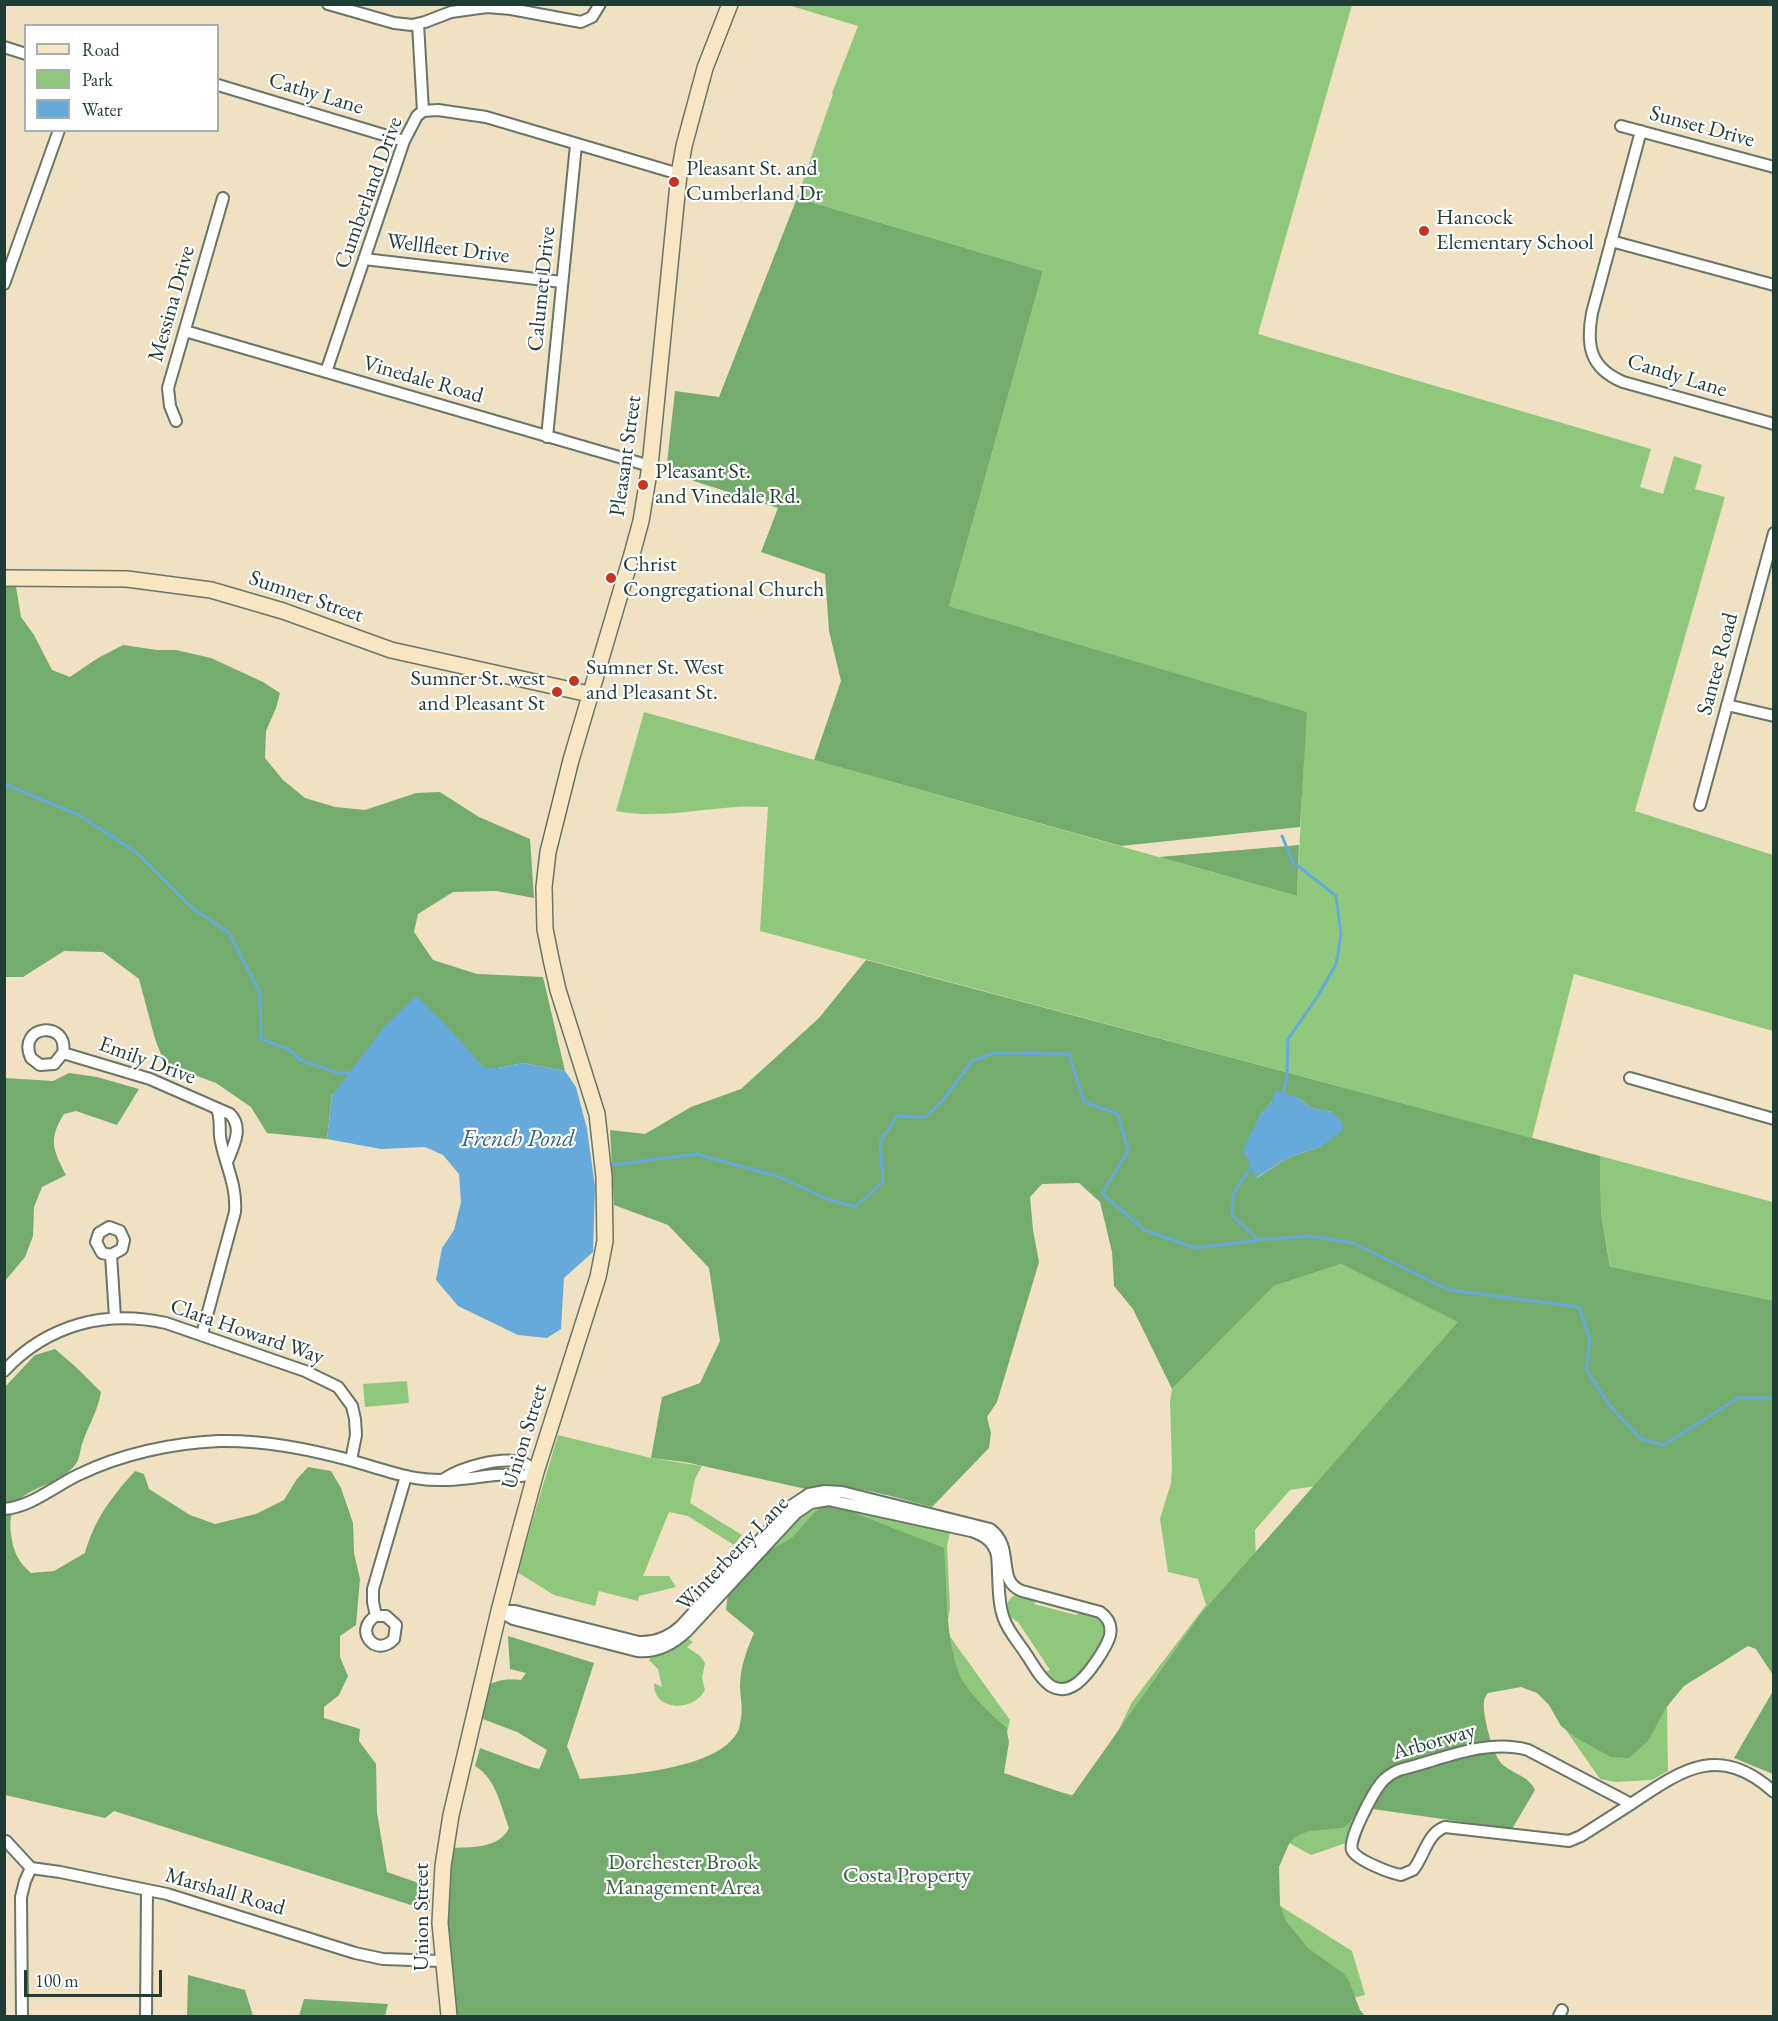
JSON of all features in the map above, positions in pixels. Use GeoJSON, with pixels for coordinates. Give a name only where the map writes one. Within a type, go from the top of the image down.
{"type":"FeatureCollection","features":[{"type":"Feature","properties":{"kind":"main road","name":"Pleasant Street"},"geometry":{"type":"LineString","coordinates":[[545,874],[558,809],[589,694],[632,555],[650,466],[679,174],[684,146],[705,68],[730,4]]}},
{"type":"Feature","properties":{"kind":"main road","name":"Sumner Street"},"geometry":{"type":"LineString","coordinates":[[4,578],[127,579],[211,590],[283,611],[391,650],[589,694]]}},
{"type":"Feature","properties":{"kind":"main road","name":"Union Street"},"geometry":{"type":"LineString","coordinates":[[449,2016],[442,1962],[441,1895],[447,1838],[499,1611],[537,1472],[603,1257],[606,1218],[597,1114],[558,990],[545,929],[545,874]]}},
{"type":"Feature","properties":{"kind":"street"},"geometry":{"type":"LineString","coordinates":[[328,4],[394,23],[418,24],[451,12],[487,7],[512,9],[581,22],[592,17],[600,4]]}},
{"type":"Feature","properties":{"kind":"street"},"geometry":{"type":"LineString","coordinates":[[418,24],[423,111]]}},
{"type":"Feature","properties":{"kind":"street"},"geometry":{"type":"LineString","coordinates":[[4,47],[24,53]]}},
{"type":"Feature","properties":{"kind":"street","name":"Cathy Lane"},"geometry":{"type":"LineString","coordinates":[[219,85],[404,141]]}},
{"type":"Feature","properties":{"kind":"street","name":"Cumberland Drive"},"geometry":{"type":"LineString","coordinates":[[326,372],[404,141],[417,116],[423,111],[438,110],[486,117],[679,174]]}},
{"type":"Feature","properties":{"kind":"street","name":"Sunset Drive"},"geometry":{"type":"LineString","coordinates":[[1621,126],[1773,167]]}},
{"type":"Feature","properties":{"kind":"street","name":"Candy Lane"},"geometry":{"type":"LineString","coordinates":[[1641,131],[1592,313],[1590,330],[1593,356],[1601,369],[1623,382],[1773,424]]}},
{"type":"Feature","properties":{"kind":"street"},"geometry":{"type":"LineString","coordinates":[[4,284],[58,132]]}},
{"type":"Feature","properties":{"kind":"street","name":"Calumet Drive"},"geometry":{"type":"LineString","coordinates":[[547,437],[576,145]]}},
{"type":"Feature","properties":{"kind":"street","name":"Messina Drive"},"geometry":{"type":"LineString","coordinates":[[176,421],[170,406],[168,388],[223,198]]}},
{"type":"Feature","properties":{"kind":"street"},"geometry":{"type":"LineString","coordinates":[[1611,241],[1773,285]]}},
{"type":"Feature","properties":{"kind":"street","name":"Wellfleet Drive"},"geometry":{"type":"LineString","coordinates":[[364,259],[562,282]]}},
{"type":"Feature","properties":{"kind":"street","name":"Vinedale Road"},"geometry":{"type":"LineString","coordinates":[[185,331],[650,466]]}},
{"type":"Feature","properties":{"kind":"street","name":"Santee Road"},"geometry":{"type":"LineString","coordinates":[[1700,805],[1773,533]]}},
{"type":"Feature","properties":{"kind":"street"},"geometry":{"type":"LineString","coordinates":[[1727,705],[1773,716]]}},
{"type":"Feature","properties":{"kind":"street","name":"Emily Drive"},"geometry":{"type":"LineString","coordinates":[[63,1053],[150,1079],[230,1114],[236,1123],[236,1140],[227,1162]]}},
{"type":"Feature","properties":{"kind":"street"},"geometry":{"type":"LineString","coordinates":[[1630,1078],[1773,1119]]}},
{"type":"Feature","properties":{"kind":"street","name":"Emily Drive"},"geometry":{"type":"LineString","coordinates":[[202,1334],[236,1212],[236,1195],[221,1144],[220,1119],[217,1109]]}},
{"type":"Feature","properties":{"kind":"street"},"geometry":{"type":"LineString","coordinates":[[111,1255],[115,1317]]}},
{"type":"Feature","properties":{"kind":"street","name":"Clara Howard Way"},"geometry":{"type":"LineString","coordinates":[[4,1371],[33,1345],[54,1333],[78,1324],[115,1317],[150,1319],[202,1334],[305,1371],[326,1379],[338,1387],[352,1406],[356,1419],[356,1435],[351,1460]]}},
{"type":"Feature","properties":{"kind":"street"},"geometry":{"type":"LineString","coordinates":[[4,1509],[24,1504],[96,1467],[171,1446],[219,1441],[257,1442],[290,1447],[426,1479],[444,1479],[456,1471],[498,1462],[523,1462],[537,1472]]}},
{"type":"Feature","properties":{"kind":"street"},"geometry":{"type":"LineString","coordinates":[[376,1616],[373,1589],[406,1476]]}},
{"type":"Feature","properties":{"kind":"street","name":"Winterberry Lane"},"geometry":{"type":"LineString","coordinates":[[499,1611],[515,1611],[644,1647],[669,1645],[795,1503],[814,1493],[836,1491],[990,1529],[998,1536],[1003,1546],[1008,1580],[1013,1587],[1093,1609],[1107,1619],[1111,1630],[1104,1650],[1082,1680],[1074,1686],[1056,1688],[1046,1682],[1006,1623],[1002,1612],[996,1551],[993,1544],[984,1537],[971,1532],[835,1500],[817,1502],[796,1513],[743,1563]]}},
{"type":"Feature","properties":{"kind":"street"},"geometry":{"type":"LineString","coordinates":[[1001,1599],[1013,1587]]}},
{"type":"Feature","properties":{"kind":"street","name":"Arborway"},"geometry":{"type":"LineString","coordinates":[[1631,1804],[1528,1750],[1494,1745],[1400,1770],[1388,1776],[1376,1791],[1353,1837],[1351,1847],[1354,1854],[1360,1858],[1395,1874],[1404,1875],[1416,1868],[1429,1841],[1442,1828],[1451,1827],[1569,1841],[1581,1836],[1631,1804],[1673,1776],[1704,1765],[1740,1769],[1752,1774],[1773,1792]]}},
{"type":"Feature","properties":{"kind":"street"},"geometry":{"type":"LineString","coordinates":[[6,1841],[31,1868],[24,1881],[21,1897],[21,2016]]}},
{"type":"Feature","properties":{"kind":"street","name":"Marshall Road"},"geometry":{"type":"LineString","coordinates":[[31,1868],[147,1890],[263,1923],[355,1953],[383,1959],[442,1962]]}},
{"type":"Feature","properties":{"kind":"street"},"geometry":{"type":"LineString","coordinates":[[146,2016],[147,1890]]}},
{"type":"Feature","properties":{"kind":"green space"},"geometry":{"type":"Polygon","coordinates":[[[788,5],[1352,5],[1258,334],[1651,449],[1640,487],[1663,494],[1674,456],[1702,465],[1695,489],[1725,497],[1635,811],[1773,855],[1773,1031],[1574,974],[1532,1138],[760,931],[768,807],[730,807],[654,814],[616,811],[644,712],[1297,896],[1306,712],[949,606],[1043,271],[797,198],[832,93],[858,26],[788,5]]]}},
{"type":"Feature","properties":{"kind":"green space"},"geometry":{"type":"Polygon","coordinates":[[[797,198],[1043,271],[949,606],[1307,712],[1300,827],[1121,846],[814,760],[841,681],[829,631],[825,574],[761,552],[778,508],[666,472],[675,391],[719,397],[797,198]]]}},
{"type":"Feature","properties":{"kind":"green space"},"geometry":{"type":"Polygon","coordinates":[[[5,586],[16,587],[21,617],[34,635],[52,670],[70,677],[123,645],[176,650],[211,658],[263,682],[280,693],[266,731],[265,758],[283,780],[305,798],[335,807],[365,810],[416,793],[440,792],[479,817],[530,839],[534,898],[496,891],[453,892],[418,914],[414,932],[433,960],[477,974],[543,977],[565,1071],[523,1063],[484,1068],[456,1039],[332,1095],[327,1139],[267,1133],[251,1107],[216,1083],[165,1064],[155,1039],[139,979],[103,952],[64,951],[23,977],[5,977],[5,586]]]}},
{"type":"Feature","properties":{"kind":"green space"},"geometry":{"type":"Polygon","coordinates":[[[1299,845],[1297,896],[1159,857],[1299,845]]]}},
{"type":"Feature","properties":{"kind":"green space"},"geometry":{"type":"Polygon","coordinates":[[[866,960],[1600,1156],[1601,1213],[1610,1267],[1773,1301],[1773,1675],[1756,1649],[1748,1646],[1684,1686],[1665,1709],[1648,1741],[1629,1758],[1611,1757],[1575,1737],[1561,1726],[1549,1705],[1537,1693],[1521,1687],[1488,1693],[1484,1700],[1484,1707],[1495,1753],[1502,1764],[1529,1781],[1535,1790],[1512,1829],[1366,1808],[1358,1810],[1349,1824],[1342,1828],[1309,1831],[1295,1837],[1289,1844],[1279,1867],[1280,1905],[1286,1921],[1308,1948],[1348,1979],[1360,2010],[1365,2016],[447,2016],[443,2000],[451,1848],[484,1846],[499,1840],[509,1828],[493,1785],[475,1766],[480,1748],[539,1770],[547,1750],[517,1732],[475,1716],[479,1697],[490,1684],[521,1680],[526,1673],[510,1669],[508,1636],[594,1663],[567,1746],[580,1779],[642,1773],[690,1763],[710,1755],[727,1744],[739,1730],[742,1714],[741,1672],[754,1633],[726,1610],[728,1593],[763,1554],[792,1538],[814,1513],[829,1503],[944,1548],[948,1613],[955,1662],[968,1688],[1006,1727],[1009,1742],[1004,1773],[1072,1796],[1200,1615],[1458,1322],[1341,1264],[1274,1286],[1172,1389],[1133,1309],[1114,1286],[1112,1252],[1100,1202],[1079,1183],[1042,1184],[1030,1197],[1039,1262],[997,1402],[987,1417],[991,1433],[989,1448],[932,1507],[852,1488],[836,1486],[806,1489],[685,1462],[651,1458],[662,1397],[700,1383],[720,1341],[709,1268],[668,1225],[614,1205],[610,1130],[645,1134],[691,1107],[741,1089],[819,1018],[866,960]],[[1297,1097],[1272,1102],[1260,1115],[1257,1178],[1287,1158],[1322,1146],[1332,1112],[1311,1108],[1297,1097]]]}},
{"type":"Feature","properties":{"kind":"green space"},"geometry":{"type":"Polygon","coordinates":[[[69,1073],[97,1077],[139,1089],[117,1125],[76,1111],[64,1114],[56,1131],[54,1144],[66,1175],[42,1187],[34,1207],[33,1236],[25,1257],[5,1281],[5,1078],[53,1081],[69,1073]]]}},
{"type":"Feature","properties":{"kind":"green space"},"geometry":{"type":"Polygon","coordinates":[[[1600,1156],[1773,1202],[1773,1588],[1666,1644],[1668,1771],[1652,1780],[1615,1782],[1600,1779],[1554,1713],[1448,1465],[1290,1490],[1255,1530],[1258,1632],[1376,1786],[1348,1834],[1346,1843],[1311,1855],[1280,1838],[1250,1887],[1352,1951],[1365,1995],[1303,2010],[509,1883],[530,1767],[554,1771],[592,1793],[729,1757],[751,1727],[757,1565],[792,1525],[813,1511],[825,1507],[839,1507],[950,1532],[947,1546],[950,1609],[946,1631],[1010,1720],[1001,1759],[1004,1779],[1086,1798],[1132,1702],[1206,1605],[1198,1579],[1168,1572],[1160,1519],[1171,1483],[1170,1401],[1172,1389],[1274,1286],[1341,1264],[1549,1366],[1626,1357],[1601,1213],[1600,1156]]]}},
{"type":"Feature","properties":{"kind":"green space"},"geometry":{"type":"Polygon","coordinates":[[[55,1349],[101,1392],[77,1462],[57,1480],[24,1496],[16,1505],[11,1517],[13,1546],[19,1560],[31,1573],[54,1571],[85,1553],[105,1509],[135,1471],[144,1474],[149,1489],[190,1515],[215,1524],[256,1514],[284,1500],[297,1479],[308,1467],[331,1471],[341,1488],[353,1523],[354,1553],[360,1579],[356,1625],[340,1636],[340,1657],[348,1676],[339,1695],[324,1707],[324,1718],[360,1729],[359,1741],[376,1764],[377,1813],[387,1872],[430,1887],[430,1911],[114,1811],[105,1818],[5,1795],[4,1388],[35,1355],[55,1349]]]}},
{"type":"Feature","properties":{"kind":"green space"},"geometry":{"type":"Polygon","coordinates":[[[407,1381],[409,1403],[365,1407],[363,1384],[407,1381]]]}},
{"type":"Feature","properties":{"kind":"green space"},"geometry":{"type":"Polygon","coordinates":[[[558,1435],[651,1458],[702,1466],[695,1479],[690,1503],[742,1535],[734,1545],[688,1516],[669,1512],[643,1576],[669,1576],[676,1587],[639,1596],[638,1601],[599,1591],[595,1606],[554,1595],[517,1572],[558,1435]]]}},
{"type":"Feature","properties":{"kind":"green space"},"geometry":{"type":"Polygon","coordinates":[[[1022,1594],[1037,1599],[1034,1604],[1076,1615],[1084,1610],[1099,1615],[1108,1631],[1095,1659],[1069,1685],[1054,1684],[1044,1672],[1050,1670],[1018,1622],[1007,1615],[1011,1597],[1022,1594]]]}},
{"type":"Feature","properties":{"kind":"green space"},"geometry":{"type":"Polygon","coordinates":[[[689,1639],[693,1642],[687,1647],[700,1656],[705,1663],[702,1678],[705,1690],[700,1697],[684,1705],[667,1704],[655,1693],[654,1683],[662,1687],[658,1669],[649,1660],[653,1654],[689,1639]]]}},
{"type":"Feature","properties":{"kind":"green space"},"geometry":{"type":"Polygon","coordinates":[[[1773,1691],[1773,1774],[1734,1758],[1773,1691]]]}},
{"type":"Feature","properties":{"kind":"green space"},"geometry":{"type":"Polygon","coordinates":[[[188,1975],[245,1990],[253,2016],[187,2016],[188,1975]]]}},
{"type":"Feature","properties":{"kind":"green space"},"geometry":{"type":"Polygon","coordinates":[[[304,1999],[388,2004],[385,2016],[299,2016],[304,1999]]]}},
{"type":"Feature","properties":{"kind":"water","name":"French Pond"},"geometry":{"type":"Polygon","coordinates":[[[416,996],[484,1068],[523,1063],[565,1071],[576,1087],[587,1129],[595,1187],[593,1252],[564,1278],[561,1329],[547,1338],[518,1335],[458,1306],[436,1280],[442,1248],[454,1230],[461,1202],[459,1174],[443,1155],[425,1147],[381,1149],[327,1139],[332,1096],[384,1027],[416,996]]]}},
{"type":"Feature","properties":{"kind":"water"},"geometry":{"type":"Polygon","coordinates":[[[1275,1091],[1297,1097],[1311,1108],[1332,1112],[1343,1123],[1342,1131],[1322,1146],[1287,1158],[1256,1178],[1243,1150],[1260,1115],[1272,1102],[1275,1091]]]}},
{"type":"Feature","properties":{"kind":"waterway"},"geometry":{"type":"LineString","coordinates":[[4,784],[79,815],[137,853],[191,907],[229,933],[260,993],[261,1039],[288,1049],[302,1061],[338,1073],[351,1073]]}},
{"type":"Feature","properties":{"kind":"waterway"},"geometry":{"type":"LineString","coordinates":[[1282,836],[1293,862],[1336,896],[1341,935],[1336,964],[1318,996],[1288,1039],[1287,1076],[1283,1096]]}},
{"type":"Feature","properties":{"kind":"waterway"},"geometry":{"type":"LineString","coordinates":[[611,1165],[696,1154],[780,1177],[824,1198],[855,1207],[883,1182],[880,1142],[897,1116],[925,1117],[942,1102],[972,1061],[994,1053],[1069,1054],[1084,1102],[1118,1114],[1128,1151],[1102,1194],[1145,1230],[1195,1248],[1309,1236],[1353,1243],[1449,1290],[1579,1307],[1590,1340],[1586,1369],[1610,1406],[1641,1439],[1664,1445],[1738,1398],[1774,1398]]}},
{"type":"Feature","properties":{"kind":"waterway"},"geometry":{"type":"LineString","coordinates":[[1252,1165],[1233,1194],[1232,1215],[1257,1239]]}},
{"type":"Feature","properties":{"kind":"place","name":"Pleasant St. and Cumberland Dr"},"geometry":{"type":"Point","coordinates":[674,182]}},
{"type":"Feature","properties":{"kind":"place","name":"Hancock Elementary School"},"geometry":{"type":"Point","coordinates":[1424,231]}},
{"type":"Feature","properties":{"kind":"place","name":"Pleasant St. and Vinedale Rd."},"geometry":{"type":"Point","coordinates":[643,485]}},
{"type":"Feature","properties":{"kind":"place","name":"Christ Congregational Church"},"geometry":{"type":"Point","coordinates":[611,578]}},
{"type":"Feature","properties":{"kind":"place","name":"Sumner St. West and Pleasant St."},"geometry":{"type":"Point","coordinates":[574,681]}},
{"type":"Feature","properties":{"kind":"place","name":"Sumner St. west and Pleasant St"},"geometry":{"type":"Point","coordinates":[557,692]}},
{"type":"Feature","properties":{"kind":"park label","name":"Dorchester Brook Management Area"},"geometry":{"type":"Point","coordinates":[683,1876]}},
{"type":"Feature","properties":{"kind":"park label","name":"Costa Property"},"geometry":{"type":"Point","coordinates":[907,1876]}}]}
